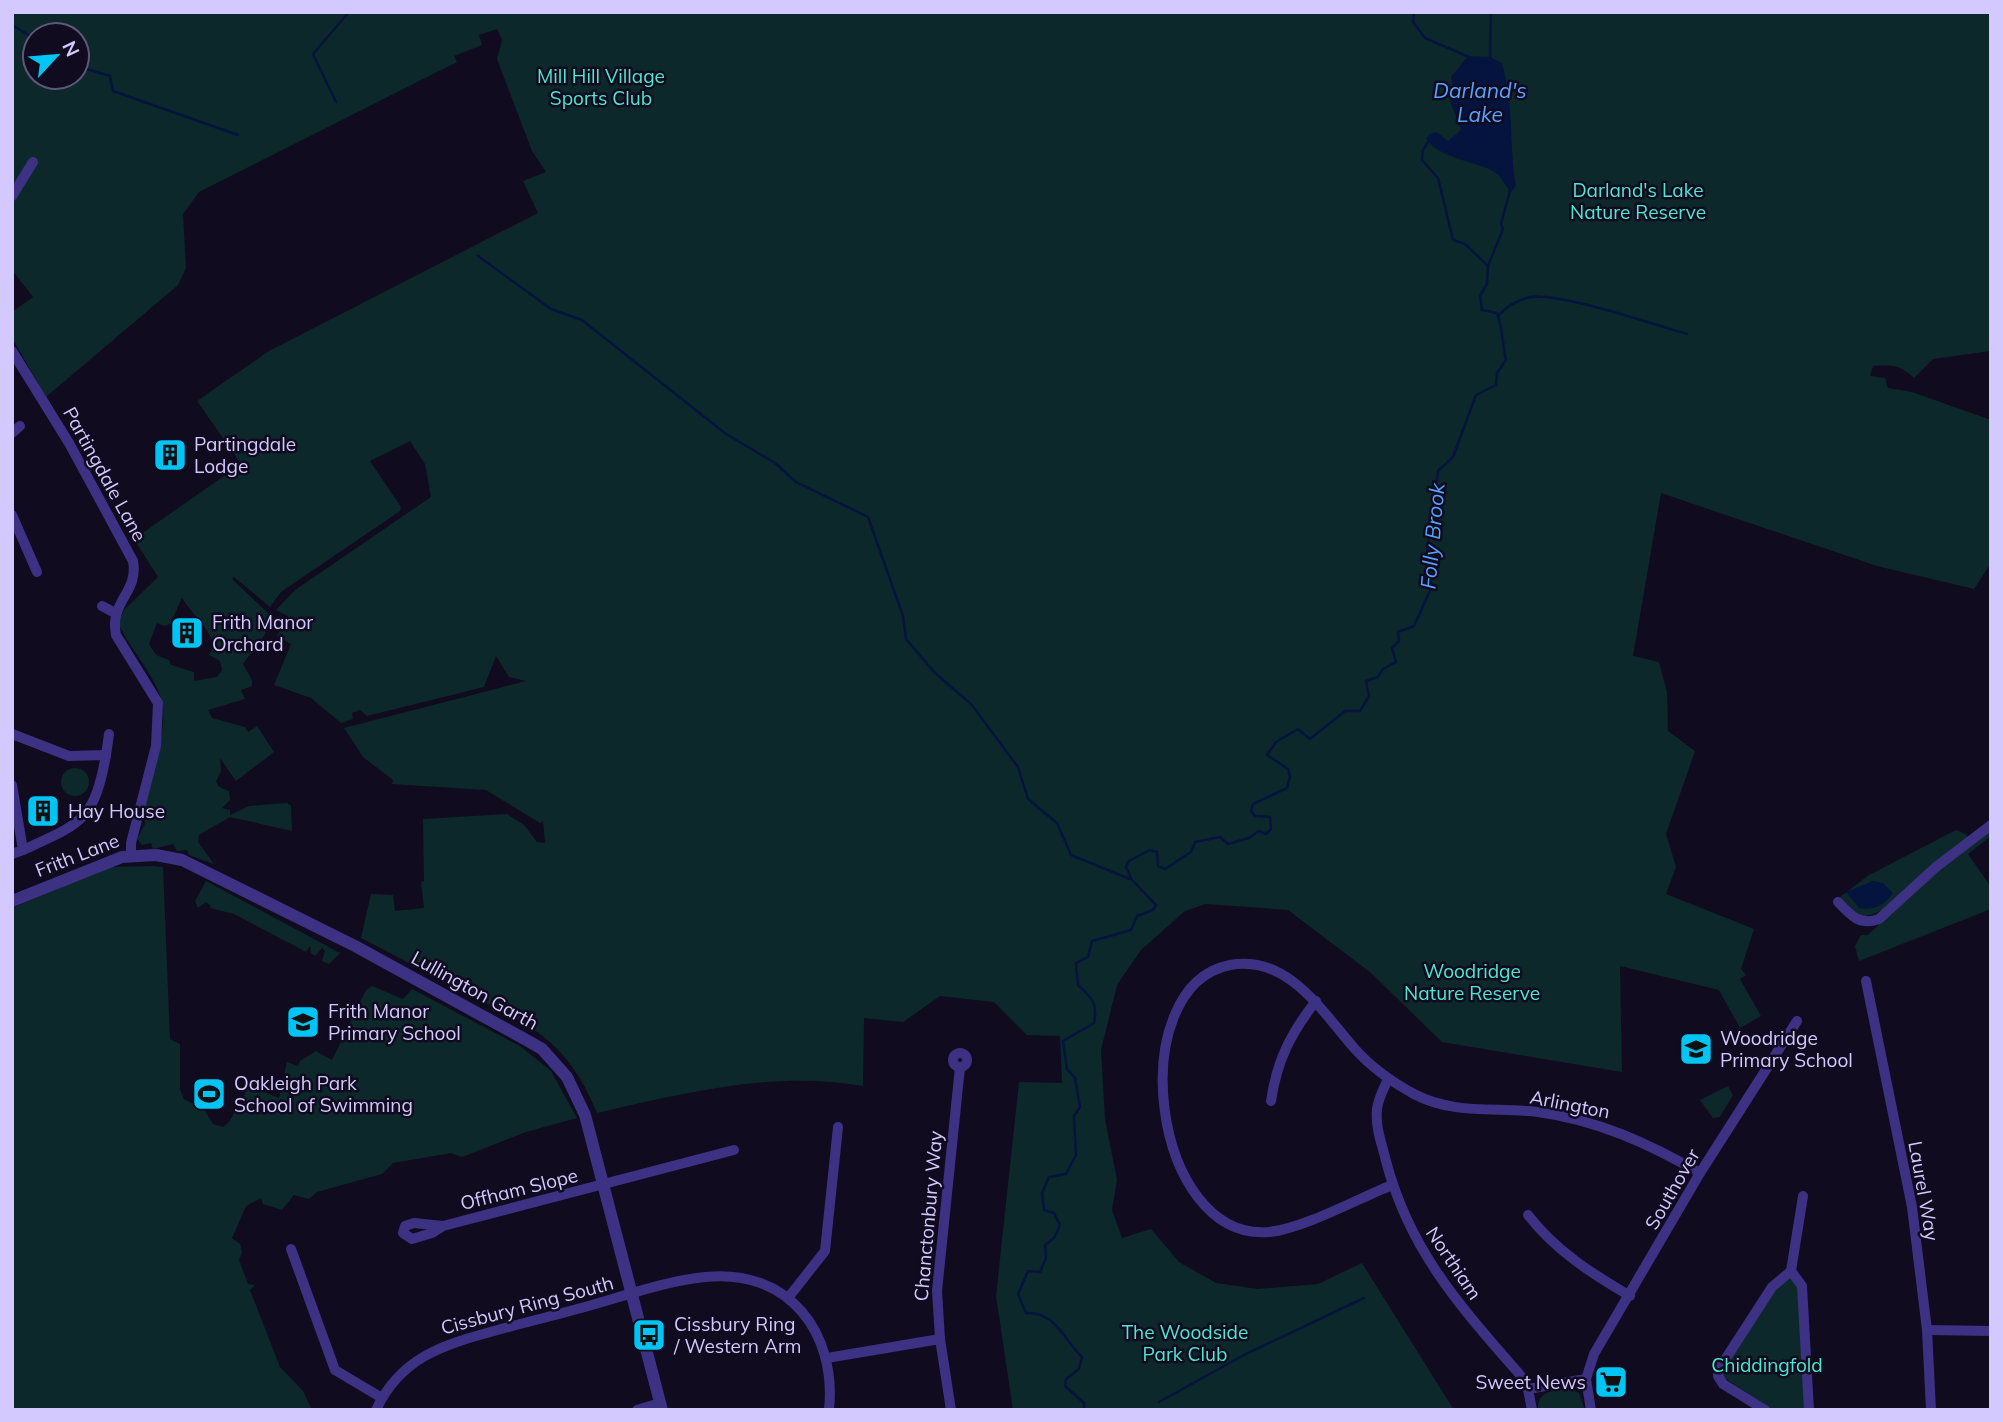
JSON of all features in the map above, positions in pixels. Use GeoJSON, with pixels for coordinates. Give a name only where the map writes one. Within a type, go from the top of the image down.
{"type":"FeatureCollection","features":[{"type":"Feature","properties":{"kind":"street"},"geometry":{"type":"LineString","coordinates":[[12,196],[33,162]]}},
{"type":"Feature","properties":{"kind":"street","name":"Partingdale Lane"},"geometry":{"type":"LineString","coordinates":[[12,351],[69,443],[133,561],[136,577],[115,613]]}},
{"type":"Feature","properties":{"kind":"street"},"geometry":{"type":"LineString","coordinates":[[12,515],[37,572]]}},
{"type":"Feature","properties":{"kind":"street"},"geometry":{"type":"LineString","coordinates":[[102,606],[115,613],[116,635],[158,703],[156,746],[131,843],[131,855]]}},
{"type":"Feature","properties":{"kind":"street"},"geometry":{"type":"LineString","coordinates":[[12,734],[69,757],[106,755]]}},
{"type":"Feature","properties":{"kind":"street"},"geometry":{"type":"LineString","coordinates":[[12,785],[18,852],[85,816],[94,804],[109,734]]}},
{"type":"Feature","properties":{"kind":"street"},"geometry":{"type":"LineString","coordinates":[[1838,902],[1858,920],[1867,923],[1879,919],[1936,867],[1991,825]]}},
{"type":"Feature","properties":{"kind":"street","name":"Frith Lane"},"geometry":{"type":"LineString","coordinates":[[12,901],[99,864],[131,855],[156,855]]}},
{"type":"Feature","properties":{"kind":"street","name":"Lullington Garth"},"geometry":{"type":"LineString","coordinates":[[156,855],[182,860],[279,907],[542,1049],[566,1077],[585,1115],[661,1407]]}},
{"type":"Feature","properties":{"kind":"street","name":"Arlington"},"geometry":{"type":"LineString","coordinates":[[1392,1185],[1269,1232],[1239,1228],[1222,1219],[1192,1188],[1177,1162],[1164,1113],[1161,1088],[1168,1041],[1184,998],[1217,970],[1245,964],[1265,967],[1287,977],[1316,1001],[1356,1050],[1388,1079],[1416,1095],[1450,1108],[1537,1112],[1592,1124],[1642,1142],[1700,1173]]}},
{"type":"Feature","properties":{"kind":"street","name":"Laurel Way"},"geometry":{"type":"LineString","coordinates":[[1866,981],[1912,1207],[1927,1330],[1931,1410]]}},
{"type":"Feature","properties":{"kind":"street"},"geometry":{"type":"LineString","coordinates":[[1271,1101],[1274,1080],[1287,1039],[1316,1001]]}},
{"type":"Feature","properties":{"kind":"street","name":"Southover"},"geometry":{"type":"LineString","coordinates":[[1586,1379],[1594,1354],[1700,1173],[1797,1021]]}},
{"type":"Feature","properties":{"kind":"street","name":"Chanctonbury Way"},"geometry":{"type":"LineString","coordinates":[[951,1410],[940,1339],[937,1275],[960,1067]]}},
{"type":"Feature","properties":{"kind":"street","name":"Northiam"},"geometry":{"type":"LineString","coordinates":[[1388,1079],[1377,1106],[1376,1125],[1392,1185],[1415,1240],[1454,1298],[1521,1376],[1528,1389],[1532,1410]]}},
{"type":"Feature","properties":{"kind":"street"},"geometry":{"type":"LineString","coordinates":[[829,1410],[831,1391],[827,1358],[815,1328],[788,1298],[825,1251],[838,1126]]}},
{"type":"Feature","properties":{"kind":"street","name":"Offham Slope"},"geometry":{"type":"LineString","coordinates":[[443,1226],[734,1150]]}},
{"type":"Feature","properties":{"kind":"street"},"geometry":{"type":"LineString","coordinates":[[1765,1410],[1723,1384],[1718,1376],[1719,1369],[1772,1287],[1791,1271],[1803,1196]]}},
{"type":"Feature","properties":{"kind":"street"},"geometry":{"type":"LineString","coordinates":[[1528,1215],[1547,1239],[1577,1263],[1630,1296]]}},
{"type":"Feature","properties":{"kind":"street"},"geometry":{"type":"LineString","coordinates":[[291,1249],[335,1370],[382,1398]]}},
{"type":"Feature","properties":{"kind":"street"},"geometry":{"type":"LineString","coordinates":[[1791,1271],[1802,1286],[1809,1410]]}},
{"type":"Feature","properties":{"kind":"street","name":"Cissbury Ring South"},"geometry":{"type":"LineString","coordinates":[[376,1410],[404,1369],[447,1343],[704,1277],[734,1276],[768,1287],[788,1298]]}},
{"type":"Feature","properties":{"kind":"street"},"geometry":{"type":"LineString","coordinates":[[1927,1330],[1991,1331]]}},
{"type":"Feature","properties":{"kind":"street"},"geometry":{"type":"LineString","coordinates":[[827,1358],[940,1339]]}},
{"type":"Feature","properties":{"kind":"street"},"geometry":{"type":"LineString","coordinates":[[1528,1389],[1586,1379],[1591,1410]]}},
{"type":"Feature","properties":{"kind":"street"},"geometry":{"type":"LineString","coordinates":[[637,1410],[661,1407]]}},
{"type":"Feature","properties":{"kind":"green space"},"geometry":{"type":"Polygon","coordinates":[[[12,12],[1991,12],[1991,351],[1933,359],[1914,378],[1900,368],[1890,366],[1873,366],[1870,376],[1885,378],[1888,388],[1912,392],[1991,420],[1991,563],[1974,589],[1877,566],[1661,493],[1633,656],[1659,662],[1667,692],[1668,731],[1695,751],[1666,834],[1676,867],[1666,894],[1754,929],[1741,969],[1746,975],[1740,979],[1761,1016],[1740,1028],[1719,990],[1620,966],[1622,1072],[1442,1042],[1371,973],[1288,910],[1206,904],[1185,911],[1141,950],[1117,985],[1101,1050],[1105,1119],[1117,1180],[1112,1210],[1122,1238],[1151,1229],[1179,1262],[1216,1283],[1258,1289],[1318,1284],[1362,1263],[1454,1410],[1013,1410],[996,1296],[1019,1082],[1062,1083],[1060,1036],[1027,1035],[994,1002],[940,996],[903,1022],[864,1018],[863,1086],[830,1082],[763,1082],[696,1091],[597,1113],[571,1065],[539,1033],[521,1021],[361,938],[371,894],[393,895],[395,911],[424,908],[421,882],[424,881],[423,819],[507,814],[524,825],[537,842],[545,843],[543,821],[540,823],[486,790],[392,784],[393,780],[363,757],[344,728],[526,681],[509,677],[496,656],[484,687],[367,716],[360,710],[352,713],[353,719],[341,723],[311,698],[274,685],[291,644],[277,636],[288,616],[276,610],[295,590],[431,497],[425,464],[410,441],[370,461],[401,507],[400,511],[281,592],[270,607],[234,577],[232,579],[269,614],[270,623],[257,650],[254,649],[243,664],[252,680],[252,686],[241,690],[245,699],[208,710],[212,718],[245,727],[248,732],[257,726],[274,752],[236,781],[220,758],[221,771],[216,781],[219,787],[229,791],[230,800],[222,808],[230,810],[230,815],[249,806],[287,803],[291,806],[292,831],[230,817],[199,835],[198,842],[214,864],[189,855],[187,850],[177,851],[173,844],[153,849],[151,843],[142,845],[137,839],[145,824],[144,810],[161,738],[163,709],[152,679],[118,623],[124,610],[158,577],[134,539],[241,464],[197,401],[269,351],[538,213],[523,181],[546,172],[532,151],[497,59],[502,40],[497,29],[479,35],[482,45],[454,56],[457,62],[199,192],[183,214],[186,268],[178,285],[46,397],[12,338],[12,312],[33,297],[12,270],[12,12]],[[182,598],[170,624],[164,626],[157,623],[149,644],[156,655],[169,660],[171,665],[194,672],[194,681],[217,677],[222,670],[220,661],[209,655],[215,646],[182,598]]]}},
{"type":"Feature","properties":{"kind":"green space"},"geometry":{"type":"Polygon","coordinates":[[[75,768],[85,772],[89,782],[85,792],[75,796],[65,792],[61,782],[65,772],[75,768]]]}},
{"type":"Feature","properties":{"kind":"green space"},"geometry":{"type":"Polygon","coordinates":[[[1956,830],[1966,834],[1968,838],[1916,886],[1885,908],[1871,915],[1859,916],[1840,897],[1869,875],[1956,830]]]}},
{"type":"Feature","properties":{"kind":"green space"},"geometry":{"type":"Polygon","coordinates":[[[1991,830],[1991,836],[1968,854],[1991,887],[1991,909],[1859,961],[1855,946],[1861,935],[1868,935],[1928,879],[1991,830]]]}},
{"type":"Feature","properties":{"kind":"green space"},"geometry":{"type":"Polygon","coordinates":[[[110,867],[163,867],[170,1039],[180,1044],[180,1089],[184,1099],[204,1109],[213,1124],[223,1127],[229,1122],[249,1086],[279,1098],[287,1062],[298,1066],[300,1061],[316,1051],[332,1060],[366,990],[372,986],[403,999],[412,989],[520,1046],[551,1071],[577,1118],[526,1132],[462,1157],[451,1153],[393,1163],[382,1174],[317,1192],[309,1199],[294,1195],[282,1210],[263,1204],[261,1198],[246,1206],[232,1238],[240,1244],[242,1253],[239,1260],[248,1284],[255,1285],[250,1290],[280,1367],[303,1391],[312,1410],[12,1410],[12,908],[110,867]]]}},
{"type":"Feature","properties":{"kind":"green space"},"geometry":{"type":"Polygon","coordinates":[[[206,881],[340,953],[329,964],[322,961],[325,951],[322,948],[315,956],[311,953],[310,946],[306,952],[234,914],[210,908],[206,902],[198,908],[195,901],[206,881]]]}},
{"type":"Feature","properties":{"kind":"green space"},"geometry":{"type":"Polygon","coordinates":[[[1728,1086],[1733,1095],[1720,1117],[1713,1118],[1700,1100],[1728,1086]]]}},
{"type":"Feature","properties":{"kind":"green space","name":"Chiddingfold"},"geometry":{"type":"Polygon","coordinates":[[[1788,1277],[1796,1282],[1799,1290],[1806,1410],[1773,1410],[1723,1377],[1723,1370],[1771,1292],[1788,1277]]]}},
{"type":"Feature","properties":{"kind":"green space"},"geometry":{"type":"Polygon","coordinates":[[[1571,1389],[1579,1393],[1585,1410],[1538,1410],[1540,1399],[1548,1392],[1571,1389]]]}},
{"type":"Feature","properties":{"kind":"water","name":"Darland's Lake"},"geometry":{"type":"Polygon","coordinates":[[[1468,56],[1490,57],[1502,63],[1510,109],[1516,186],[1511,192],[1493,171],[1448,155],[1432,146],[1426,139],[1429,134],[1437,132],[1448,141],[1461,130],[1450,101],[1453,89],[1451,77],[1468,56]]]}},
{"type":"Feature","properties":{"kind":"water"},"geometry":{"type":"Polygon","coordinates":[[[1873,881],[1883,883],[1893,893],[1878,906],[1859,908],[1846,892],[1873,881]]]}},
{"type":"Feature","properties":{"kind":"waterway"},"geometry":{"type":"LineString","coordinates":[[336,102],[313,54],[349,12]]}},
{"type":"Feature","properties":{"kind":"waterway","name":"Folly Brook"},"geometry":{"type":"LineString","coordinates":[[1414,12],[1413,22],[1425,38],[1469,57]]}},
{"type":"Feature","properties":{"kind":"waterway"},"geometry":{"type":"LineString","coordinates":[[1490,57],[1491,12]]}},
{"type":"Feature","properties":{"kind":"waterway"},"geometry":{"type":"LineString","coordinates":[[12,25],[21,30]]}},
{"type":"Feature","properties":{"kind":"waterway"},"geometry":{"type":"LineString","coordinates":[[91,70],[110,76],[113,91],[238,135]]}},
{"type":"Feature","properties":{"kind":"waterway"},"geometry":{"type":"LineString","coordinates":[[1428,142],[1423,150],[1422,160],[1438,178],[1453,240],[1465,244],[1488,266]]}},
{"type":"Feature","properties":{"kind":"waterway","name":"Folly Brook"},"geometry":{"type":"LineString","coordinates":[[1084,1410],[1084,1403],[1065,1386],[1066,1379],[1079,1369],[1082,1357],[1052,1322],[1036,1314],[1026,1313],[1018,1294],[1028,1271],[1040,1272],[1046,1258],[1045,1245],[1054,1238],[1060,1225],[1054,1213],[1044,1210],[1042,1193],[1049,1177],[1066,1174],[1076,1155],[1074,1116],[1080,1107],[1075,1078],[1067,1069],[1063,1041],[1094,1023],[1095,1010],[1090,997],[1078,985],[1076,963],[1088,957],[1092,941],[1131,930],[1137,916],[1153,910],[1156,905],[1132,880],[1126,867],[1129,861],[1150,850],[1157,852],[1158,866],[1165,869],[1191,852],[1195,842],[1220,837],[1228,844],[1249,838],[1259,831],[1266,834],[1271,829],[1270,817],[1255,816],[1251,811],[1253,804],[1287,788],[1290,777],[1288,769],[1267,755],[1276,742],[1298,729],[1310,739],[1345,711],[1360,711],[1369,696],[1366,681],[1378,677],[1383,669],[1396,662],[1392,648],[1399,641],[1398,632],[1414,626],[1432,586],[1427,569],[1427,550],[1437,516],[1434,507],[1438,471],[1453,457],[1476,395],[1496,385],[1497,373],[1506,360],[1497,313],[1482,310],[1480,296],[1487,284],[1488,266],[1503,229],[1501,224],[1510,191]]}},
{"type":"Feature","properties":{"kind":"waterway"},"geometry":{"type":"LineString","coordinates":[[478,256],[551,309],[582,320],[726,434],[775,463],[796,482],[868,517],[903,616],[906,639],[935,673],[971,704],[1018,767],[1028,799],[1057,823],[1071,855],[1130,879]]}},
{"type":"Feature","properties":{"kind":"waterway"},"geometry":{"type":"LineString","coordinates":[[1498,316],[1521,300],[1544,297],[1584,304],[1687,334]]}},
{"type":"Feature","properties":{"kind":"waterway"},"geometry":{"type":"LineString","coordinates":[[1159,1402],[1244,1355],[1364,1298]]}},
{"type":"Feature","properties":{"kind":"place","name":"Partingdale Lodge"},"geometry":{"type":"Point","coordinates":[170,455]}},
{"type":"Feature","properties":{"kind":"place","name":"Frith Manor Orchard"},"geometry":{"type":"Point","coordinates":[187,633]}},
{"type":"Feature","properties":{"kind":"place","name":"Hay House"},"geometry":{"type":"Point","coordinates":[43,811]}},
{"type":"Feature","properties":{"kind":"place","name":"Frith Manor Primary School"},"geometry":{"type":"Point","coordinates":[303,1022]}},
{"type":"Feature","properties":{"kind":"place","name":"Woodridge Primary School"},"geometry":{"type":"Point","coordinates":[1696,1049]}},
{"type":"Feature","properties":{"kind":"place","name":"Oakleigh Park School of Swimming"},"geometry":{"type":"Point","coordinates":[209,1094]}},
{"type":"Feature","properties":{"kind":"place","name":"Cissbury Ring / Western Arm"},"geometry":{"type":"Point","coordinates":[649,1335]}},
{"type":"Feature","properties":{"kind":"place","name":"Sweet News"},"geometry":{"type":"Point","coordinates":[1611,1382]}},
{"type":"Feature","properties":{"kind":"park label","name":"Mill Hill Village Sports Club"},"geometry":{"type":"Point","coordinates":[601,87]}},
{"type":"Feature","properties":{"kind":"park label","name":"Darland's Lake Nature Reserve"},"geometry":{"type":"Point","coordinates":[1638,201]}},
{"type":"Feature","properties":{"kind":"park label","name":"Woodridge Nature Reserve"},"geometry":{"type":"Point","coordinates":[1472,982]}},
{"type":"Feature","properties":{"kind":"park label","name":"The Woodside Park Club"},"geometry":{"type":"Point","coordinates":[1185,1343]}}]}
